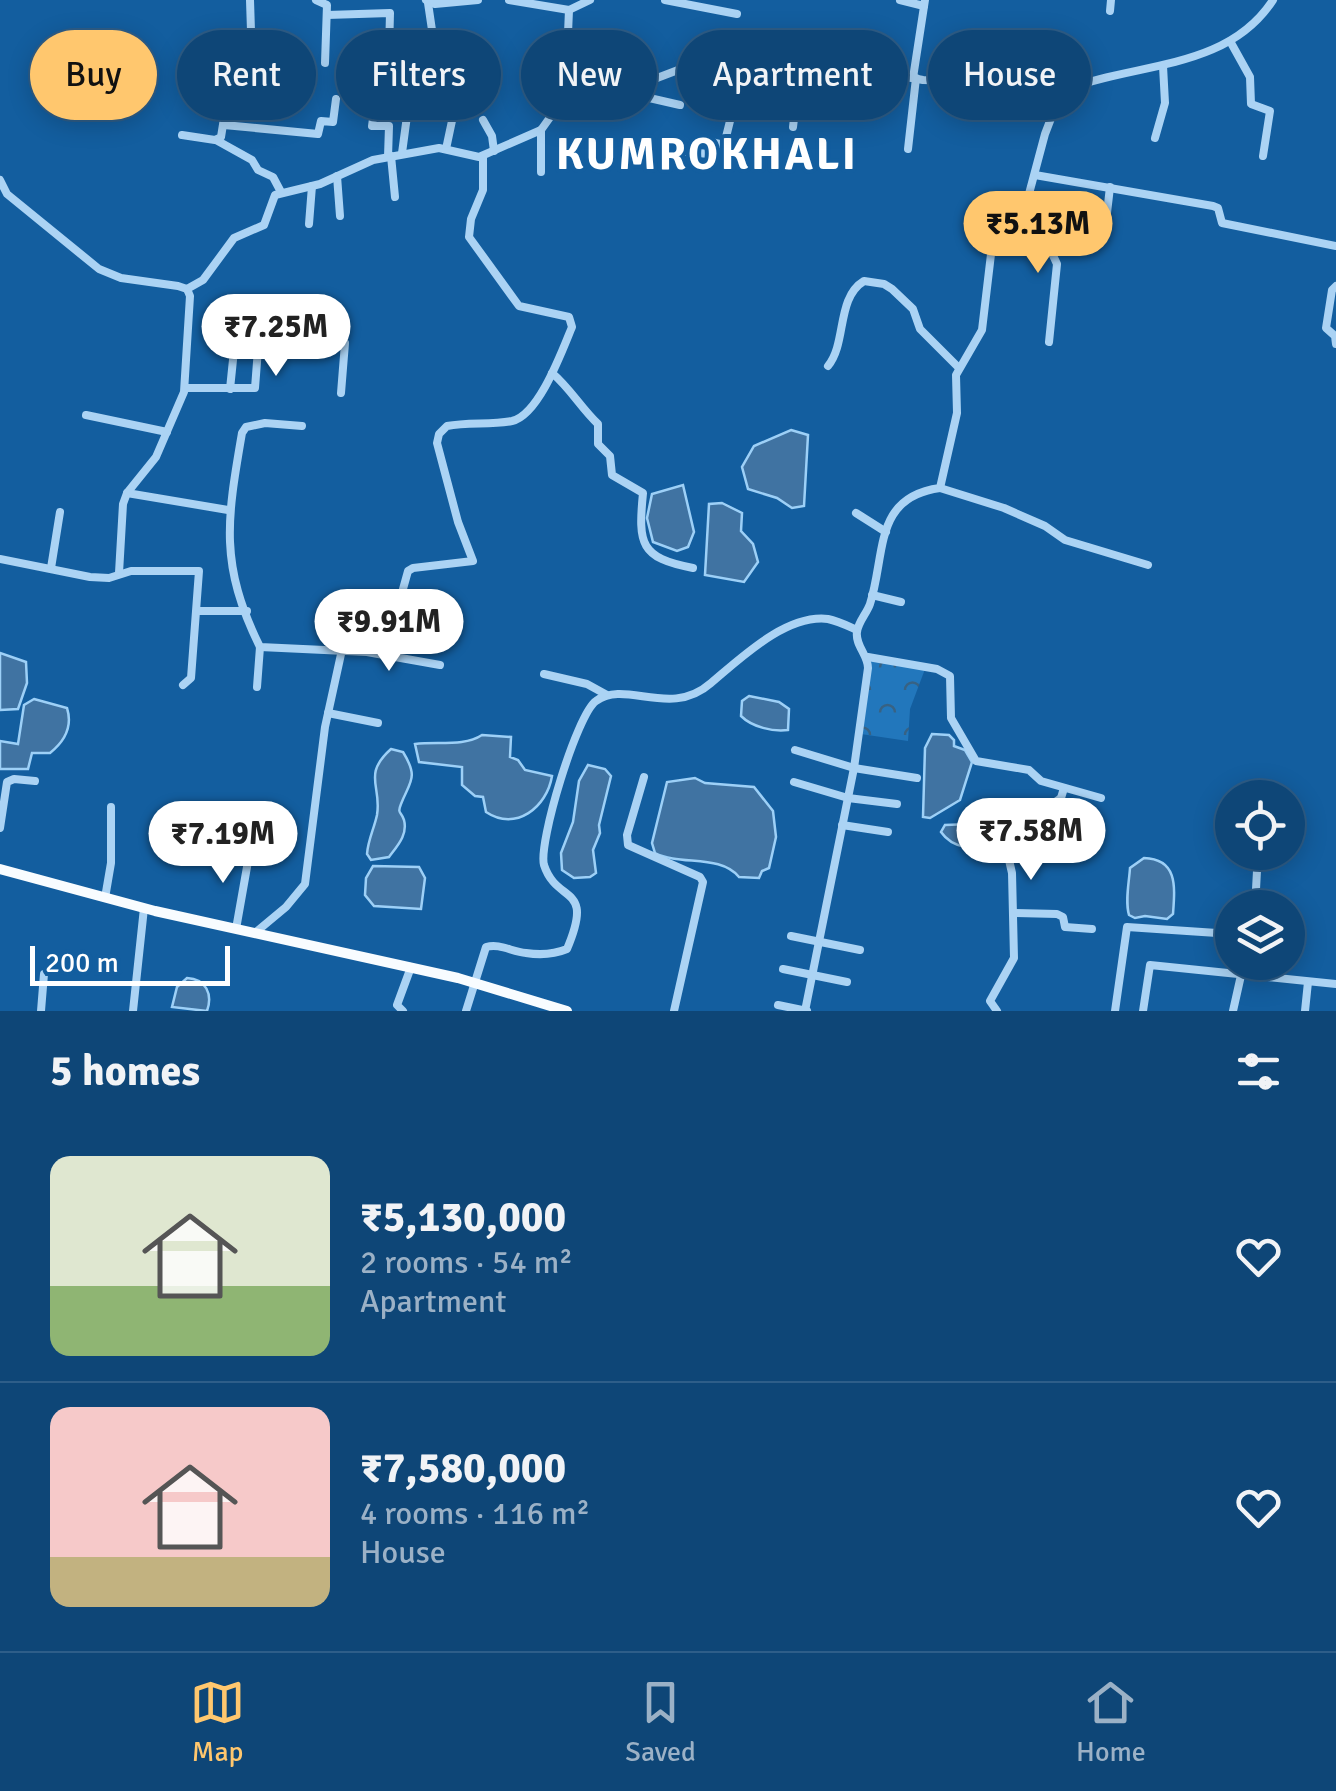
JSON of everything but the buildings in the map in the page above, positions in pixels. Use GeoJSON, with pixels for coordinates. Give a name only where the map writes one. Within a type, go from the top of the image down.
{"type":"FeatureCollection","features":[{"type":"Feature","properties":{"kind":"main road"},"geometry":{"type":"LineString","coordinates":[[0,869],[144,908],[472,983],[567,1011]]}},
{"type":"Feature","properties":{"kind":"street"},"geometry":{"type":"LineString","coordinates":[[250,0],[251,30]]}},
{"type":"Feature","properties":{"kind":"street"},"geometry":{"type":"LineString","coordinates":[[316,0],[327,4],[325,63]]}},
{"type":"Feature","properties":{"kind":"street"},"geometry":{"type":"LineString","coordinates":[[402,154],[414,64],[430,54],[432,30],[427,1],[478,0]]}},
{"type":"Feature","properties":{"kind":"street"},"geometry":{"type":"LineString","coordinates":[[509,0],[570,10],[590,0]]}},
{"type":"Feature","properties":{"kind":"street"},"geometry":{"type":"LineString","coordinates":[[665,0],[737,14]]}},
{"type":"Feature","properties":{"kind":"street"},"geometry":{"type":"LineString","coordinates":[[900,0],[924,3],[908,149]]}},
{"type":"Feature","properties":{"kind":"street"},"geometry":{"type":"LineString","coordinates":[[1110,11],[1111,0]]}},
{"type":"Feature","properties":{"kind":"street"},"geometry":{"type":"LineString","coordinates":[[1091,83],[1162,66],[1230,41],[1264,14],[1273,0]]}},
{"type":"Feature","properties":{"kind":"street"},"geometry":{"type":"LineString","coordinates":[[569,30],[570,10]]}},
{"type":"Feature","properties":{"kind":"street"},"geometry":{"type":"LineString","coordinates":[[327,15],[390,13],[390,30]]}},
{"type":"Feature","properties":{"kind":"street"},"geometry":{"type":"LineString","coordinates":[[1230,41],[1250,77],[1252,104],[1270,112],[1263,156]]}},
{"type":"Feature","properties":{"kind":"street"},"geometry":{"type":"LineString","coordinates":[[1155,138],[1165,103],[1162,66]]}},
{"type":"Feature","properties":{"kind":"street"},"geometry":{"type":"LineString","coordinates":[[908,77],[928,79]]}},
{"type":"Feature","properties":{"kind":"street"},"geometry":{"type":"LineString","coordinates":[[224,125],[318,134],[321,122],[334,122],[336,99]]}},
{"type":"Feature","properties":{"kind":"street"},"geometry":{"type":"LineString","coordinates":[[216,140],[221,138],[225,120]]}},
{"type":"Feature","properties":{"kind":"street"},"geometry":{"type":"LineString","coordinates":[[373,120],[372,126],[389,126],[395,196]]}},
{"type":"Feature","properties":{"kind":"street"},"geometry":{"type":"LineString","coordinates":[[446,148],[452,120]]}},
{"type":"Feature","properties":{"kind":"street"},"geometry":{"type":"LineString","coordinates":[[483,120],[492,136],[494,151]]}},
{"type":"Feature","properties":{"kind":"street"},"geometry":{"type":"LineString","coordinates":[[0,180],[7,194],[99,269],[120,278],[187,290],[202,280],[234,238],[264,224],[272,200],[281,192],[312,186],[390,156],[446,148],[483,156],[541,130],[548,120]]}},
{"type":"Feature","properties":{"kind":"street"},"geometry":{"type":"LineString","coordinates":[[677,150],[709,154],[712,142],[724,145],[730,120]]}},
{"type":"Feature","properties":{"kind":"street"},"geometry":{"type":"LineString","coordinates":[[793,127],[794,120]]}},
{"type":"Feature","properties":{"kind":"street"},"geometry":{"type":"LineString","coordinates":[[940,488],[956,422],[958,367],[981,334],[994,229],[1021,211],[1028,199],[1051,120]]}},
{"type":"Feature","properties":{"kind":"street"},"geometry":{"type":"LineString","coordinates":[[540,172],[541,130]]}},
{"type":"Feature","properties":{"kind":"street"},"geometry":{"type":"LineString","coordinates":[[182,136],[216,140],[252,160],[258,170],[273,177],[281,192]]}},
{"type":"Feature","properties":{"kind":"street"},"geometry":{"type":"LineString","coordinates":[[256,932],[286,908],[305,884],[328,713],[340,652],[353,622],[398,607],[408,571],[474,560],[452,504],[439,434],[447,426],[523,417],[552,373],[572,327],[571,318],[519,306],[469,237],[469,226],[483,190],[483,156]]}},
{"type":"Feature","properties":{"kind":"street"},"geometry":{"type":"LineString","coordinates":[[337,176],[340,216]]}},
{"type":"Feature","properties":{"kind":"street"},"geometry":{"type":"LineString","coordinates":[[1035,176],[1212,206],[1218,208],[1222,223],[1336,246]]}},
{"type":"Feature","properties":{"kind":"street"},"geometry":{"type":"LineString","coordinates":[[309,224],[312,186]]}},
{"type":"Feature","properties":{"kind":"street"},"geometry":{"type":"LineString","coordinates":[[1105,230],[1110,187]]}},
{"type":"Feature","properties":{"kind":"street"},"geometry":{"type":"LineString","coordinates":[[1028,199],[1036,206],[1057,264],[1049,342]]}},
{"type":"Feature","properties":{"kind":"street"},"geometry":{"type":"LineString","coordinates":[[828,366],[838,352],[841,322],[857,285],[864,280],[892,289],[913,309],[924,334],[958,367]]}},
{"type":"Feature","properties":{"kind":"street"},"geometry":{"type":"LineString","coordinates":[[1336,286],[1326,328],[1335,336],[1336,344]]}},
{"type":"Feature","properties":{"kind":"street"},"geometry":{"type":"LineString","coordinates":[[119,573],[121,512],[127,493],[156,457],[185,388],[191,306],[187,290]]}},
{"type":"Feature","properties":{"kind":"street"},"geometry":{"type":"LineString","coordinates":[[185,388],[255,388],[259,336],[264,332],[346,344],[341,393]]}},
{"type":"Feature","properties":{"kind":"street"},"geometry":{"type":"LineString","coordinates":[[230,389],[234,350]]}},
{"type":"Feature","properties":{"kind":"street"},"geometry":{"type":"LineString","coordinates":[[552,373],[598,424],[598,444],[609,454],[612,475],[642,493],[639,524],[650,553],[665,562],[694,568]]}},
{"type":"Feature","properties":{"kind":"street"},"geometry":{"type":"LineString","coordinates":[[86,414],[166,432]]}},
{"type":"Feature","properties":{"kind":"street"},"geometry":{"type":"LineString","coordinates":[[257,688],[260,647],[230,570],[228,510],[243,430],[264,423],[302,426]]}},
{"type":"Feature","properties":{"kind":"street"},"geometry":{"type":"LineString","coordinates":[[778,1005],[806,1011],[854,768],[868,657],[857,640],[857,630],[872,595],[886,532],[904,499],[912,493],[940,488],[1004,508],[1045,526],[1064,540],[1148,565]]}},
{"type":"Feature","properties":{"kind":"street"},"geometry":{"type":"LineString","coordinates":[[127,493],[228,510]]}},
{"type":"Feature","properties":{"kind":"street"},"geometry":{"type":"LineString","coordinates":[[50,568],[60,512]]}},
{"type":"Feature","properties":{"kind":"street"},"geometry":{"type":"LineString","coordinates":[[856,513],[886,532]]}},
{"type":"Feature","properties":{"kind":"street"},"geometry":{"type":"LineString","coordinates":[[0,559],[90,577],[199,570],[192,678],[183,684]]}},
{"type":"Feature","properties":{"kind":"street"},"geometry":{"type":"LineString","coordinates":[[872,595],[901,602]]}},
{"type":"Feature","properties":{"kind":"street"},"geometry":{"type":"LineString","coordinates":[[197,611],[247,611]]}},
{"type":"Feature","properties":{"kind":"street"},"geometry":{"type":"LineString","coordinates":[[544,674],[587,684],[607,695],[666,700],[692,697],[790,626],[826,619],[857,630]]}},
{"type":"Feature","properties":{"kind":"street"},"geometry":{"type":"LineString","coordinates":[[260,647],[383,654],[440,664]]}},
{"type":"Feature","properties":{"kind":"street"},"geometry":{"type":"LineString","coordinates":[[868,657],[946,672],[952,683],[951,718],[973,758],[993,766],[1029,770],[1062,793],[1101,798]]}},
{"type":"Feature","properties":{"kind":"street"},"geometry":{"type":"LineString","coordinates":[[466,1011],[486,947],[494,945],[526,954],[567,950],[578,916],[576,900],[544,865],[545,835],[578,728],[589,707],[607,695]]}},
{"type":"Feature","properties":{"kind":"street"},"geometry":{"type":"LineString","coordinates":[[328,713],[378,723]]}},
{"type":"Feature","properties":{"kind":"street"},"geometry":{"type":"LineString","coordinates":[[795,750],[854,768],[917,778]]}},
{"type":"Feature","properties":{"kind":"street"},"geometry":{"type":"LineString","coordinates":[[644,777],[627,836],[628,846],[700,876],[703,882],[674,1011]]}},
{"type":"Feature","properties":{"kind":"street"},"geometry":{"type":"LineString","coordinates":[[0,828],[8,782],[34,781]]}},
{"type":"Feature","properties":{"kind":"street"},"geometry":{"type":"LineString","coordinates":[[794,782],[848,798],[897,804]]}},
{"type":"Feature","properties":{"kind":"street"},"geometry":{"type":"LineString","coordinates":[[1062,793],[1063,844]]}},
{"type":"Feature","properties":{"kind":"street"},"geometry":{"type":"LineString","coordinates":[[997,1011],[990,1000],[1014,958],[1012,873],[1006,847],[1009,834],[1062,793]]}},
{"type":"Feature","properties":{"kind":"street"},"geometry":{"type":"LineString","coordinates":[[105,898],[110,864],[110,808]]}},
{"type":"Feature","properties":{"kind":"street"},"geometry":{"type":"LineString","coordinates":[[842,824],[888,832]]}},
{"type":"Feature","properties":{"kind":"street"},"geometry":{"type":"LineString","coordinates":[[236,929],[250,850]]}},
{"type":"Feature","properties":{"kind":"street"},"geometry":{"type":"LineString","coordinates":[[133,1011],[144,908]]}},
{"type":"Feature","properties":{"kind":"street"},"geometry":{"type":"LineString","coordinates":[[1013,912],[1056,914],[1063,916],[1065,927],[1092,929]]}},
{"type":"Feature","properties":{"kind":"street"},"geometry":{"type":"LineString","coordinates":[[1115,1011],[1128,927],[1215,933]]}},
{"type":"Feature","properties":{"kind":"street"},"geometry":{"type":"LineString","coordinates":[[791,936],[860,950]]}},
{"type":"Feature","properties":{"kind":"street"},"geometry":{"type":"LineString","coordinates":[[1143,1011],[1150,965],[1215,971]]}},
{"type":"Feature","properties":{"kind":"street"},"geometry":{"type":"LineString","coordinates":[[398,1009],[411,968]]}},
{"type":"Feature","properties":{"kind":"street"},"geometry":{"type":"LineString","coordinates":[[784,969],[846,982]]}},
{"type":"Feature","properties":{"kind":"street"},"geometry":{"type":"LineString","coordinates":[[41,1011],[44,974]]}},
{"type":"Feature","properties":{"kind":"street"},"geometry":{"type":"LineString","coordinates":[[1233,1011],[1240,980]]}},
{"type":"Feature","properties":{"kind":"street"},"geometry":{"type":"LineString","coordinates":[[1293,980],[1336,984]]}},
{"type":"Feature","properties":{"kind":"street"},"geometry":{"type":"LineString","coordinates":[[1305,1011],[1308,982]]}},
{"type":"Feature","properties":{"kind":"green space"},"geometry":{"type":"Polygon","coordinates":[[[871,660],[925,669],[910,709],[908,741],[861,734],[871,660]]]}},
{"type":"Feature","properties":{"kind":"shaded area"},"geometry":{"type":"Polygon","coordinates":[[[791,430],[808,435],[804,506],[792,508],[777,498],[748,489],[742,467],[754,446],[791,430]]]}},
{"type":"Feature","properties":{"kind":"shaded area"},"geometry":{"type":"Polygon","coordinates":[[[683,485],[694,532],[688,547],[677,551],[653,542],[647,518],[652,494],[683,485]]]}},
{"type":"Feature","properties":{"kind":"shaded area"},"geometry":{"type":"Polygon","coordinates":[[[722,503],[742,513],[741,531],[753,544],[758,562],[744,582],[705,575],[709,504],[722,503]]]}},
{"type":"Feature","properties":{"kind":"shaded area"},"geometry":{"type":"Polygon","coordinates":[[[0,653],[26,662],[27,683],[18,709],[0,710],[0,653]]]}},
{"type":"Feature","properties":{"kind":"shaded area"},"geometry":{"type":"Polygon","coordinates":[[[749,696],[779,702],[789,709],[788,730],[763,728],[741,716],[742,701],[749,696]]]}},
{"type":"Feature","properties":{"kind":"shaded area"},"geometry":{"type":"Polygon","coordinates":[[[34,699],[67,708],[66,733],[50,753],[32,753],[28,769],[0,769],[0,741],[18,744],[24,705],[34,699]]]}},
{"type":"Feature","properties":{"kind":"shaded area"},"geometry":{"type":"Polygon","coordinates":[[[932,734],[949,735],[954,746],[965,750],[972,762],[960,800],[930,818],[923,817],[925,748],[932,734]]]}},
{"type":"Feature","properties":{"kind":"shaded area"},"geometry":{"type":"Polygon","coordinates":[[[482,735],[511,737],[510,757],[525,770],[552,776],[544,798],[519,818],[486,812],[483,797],[475,796],[462,785],[462,767],[419,762],[415,744],[459,742],[482,735]]]}},
{"type":"Feature","properties":{"kind":"shaded area"},"geometry":{"type":"Polygon","coordinates":[[[391,749],[403,752],[412,774],[399,809],[404,831],[389,857],[371,860],[367,854],[378,805],[375,774],[391,749]]]}},
{"type":"Feature","properties":{"kind":"shaded area"},"geometry":{"type":"Polygon","coordinates":[[[588,765],[605,769],[611,776],[593,850],[596,873],[574,878],[562,870],[561,853],[573,822],[579,781],[588,765]]]}},
{"type":"Feature","properties":{"kind":"shaded area"},"geometry":{"type":"Polygon","coordinates":[[[695,778],[705,783],[754,787],[773,811],[776,837],[769,868],[759,878],[739,877],[722,865],[655,853],[652,843],[667,782],[695,778]]]}},
{"type":"Feature","properties":{"kind":"shaded area"},"geometry":{"type":"Polygon","coordinates":[[[945,825],[989,826],[995,831],[993,842],[965,847],[951,842],[941,832],[945,825]]]}},
{"type":"Feature","properties":{"kind":"shaded area"},"geometry":{"type":"Polygon","coordinates":[[[1144,858],[1163,863],[1172,876],[1173,914],[1167,919],[1129,915],[1130,868],[1144,858]]]}},
{"type":"Feature","properties":{"kind":"shaded area"},"geometry":{"type":"Polygon","coordinates":[[[373,866],[419,867],[425,878],[421,909],[374,906],[365,895],[366,878],[373,866]]]}},
{"type":"Feature","properties":{"kind":"shaded area"},"geometry":{"type":"Polygon","coordinates":[[[187,978],[199,981],[206,989],[207,1011],[172,1007],[177,987],[187,978]]]}},
{"type":"Feature","properties":{"kind":"district","name":"KUMROKHALI"},"geometry":{"type":"Point","coordinates":[707,154]}}]}
